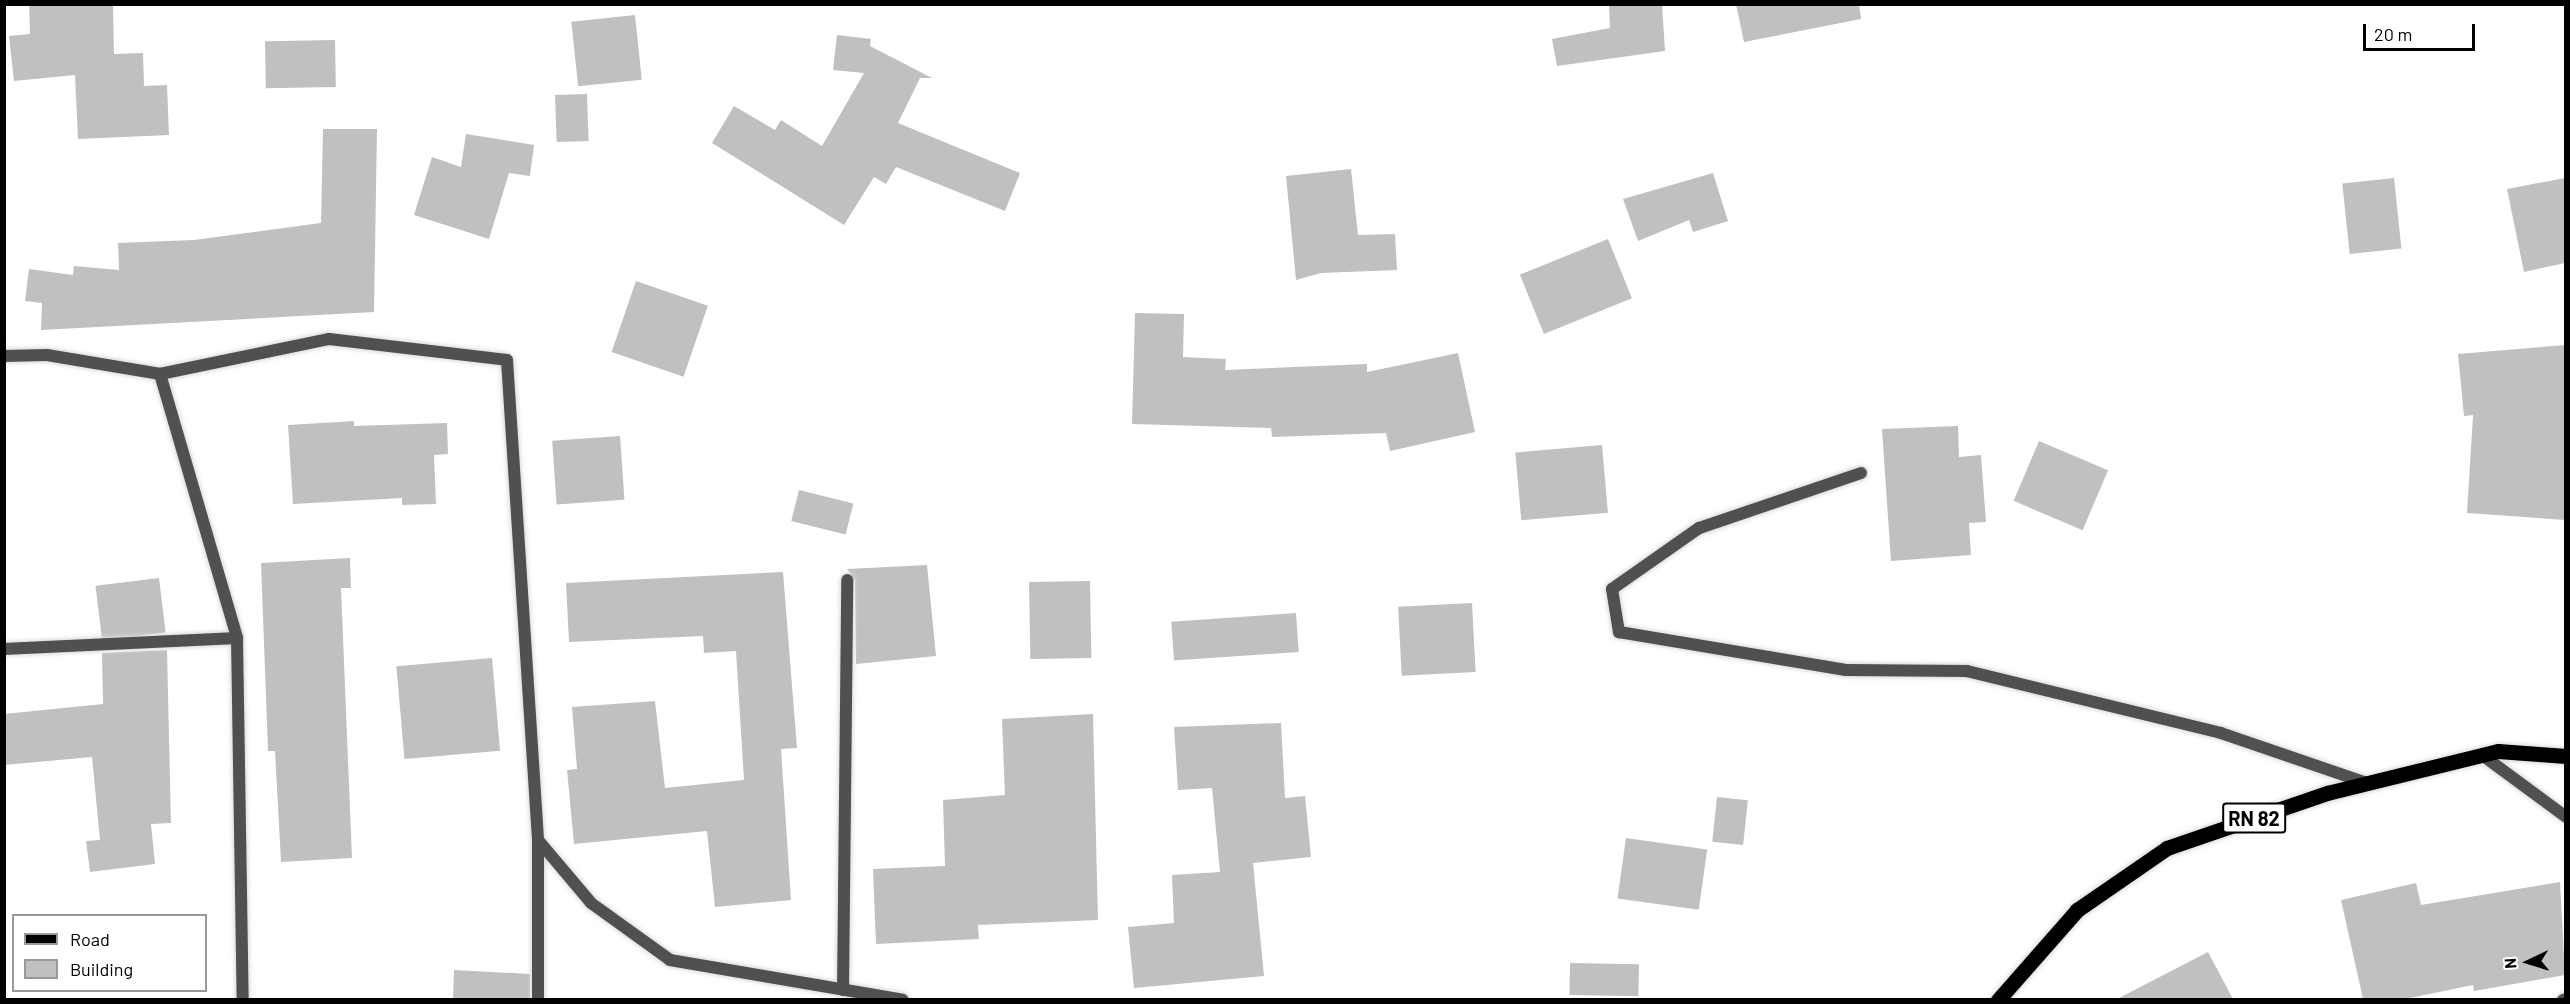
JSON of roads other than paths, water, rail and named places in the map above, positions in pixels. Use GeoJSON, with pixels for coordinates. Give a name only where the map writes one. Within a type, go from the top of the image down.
{"type":"FeatureCollection","features":[{"type":"Feature","properties":{"kind":"main road","name":"RN 82"},"geometry":{"type":"LineString","coordinates":[[1998,999],[2077,910],[2168,848],[2367,783],[2498,751],[2565,756]]}},
{"type":"Feature","properties":{"kind":"street"},"geometry":{"type":"LineString","coordinates":[[4,356],[46,355],[160,374],[329,339],[507,360],[538,840],[538,999]]}},
{"type":"Feature","properties":{"kind":"street"},"geometry":{"type":"LineString","coordinates":[[160,374],[237,638],[243,999]]}},
{"type":"Feature","properties":{"kind":"street"},"geometry":{"type":"LineString","coordinates":[[1861,473],[1699,528],[1612,589],[1619,632],[1846,670],[1967,671],[2221,733],[2367,783]]}},
{"type":"Feature","properties":{"kind":"street"},"geometry":{"type":"LineString","coordinates":[[843,990],[847,580]]}},
{"type":"Feature","properties":{"kind":"street"},"geometry":{"type":"LineString","coordinates":[[4,649],[237,638]]}},
{"type":"Feature","properties":{"kind":"street"},"geometry":{"type":"LineString","coordinates":[[2482,755],[2565,818]]}},
{"type":"Feature","properties":{"kind":"street"},"geometry":{"type":"LineString","coordinates":[[538,840],[591,903],[669,960],[903,999]]}}]}
